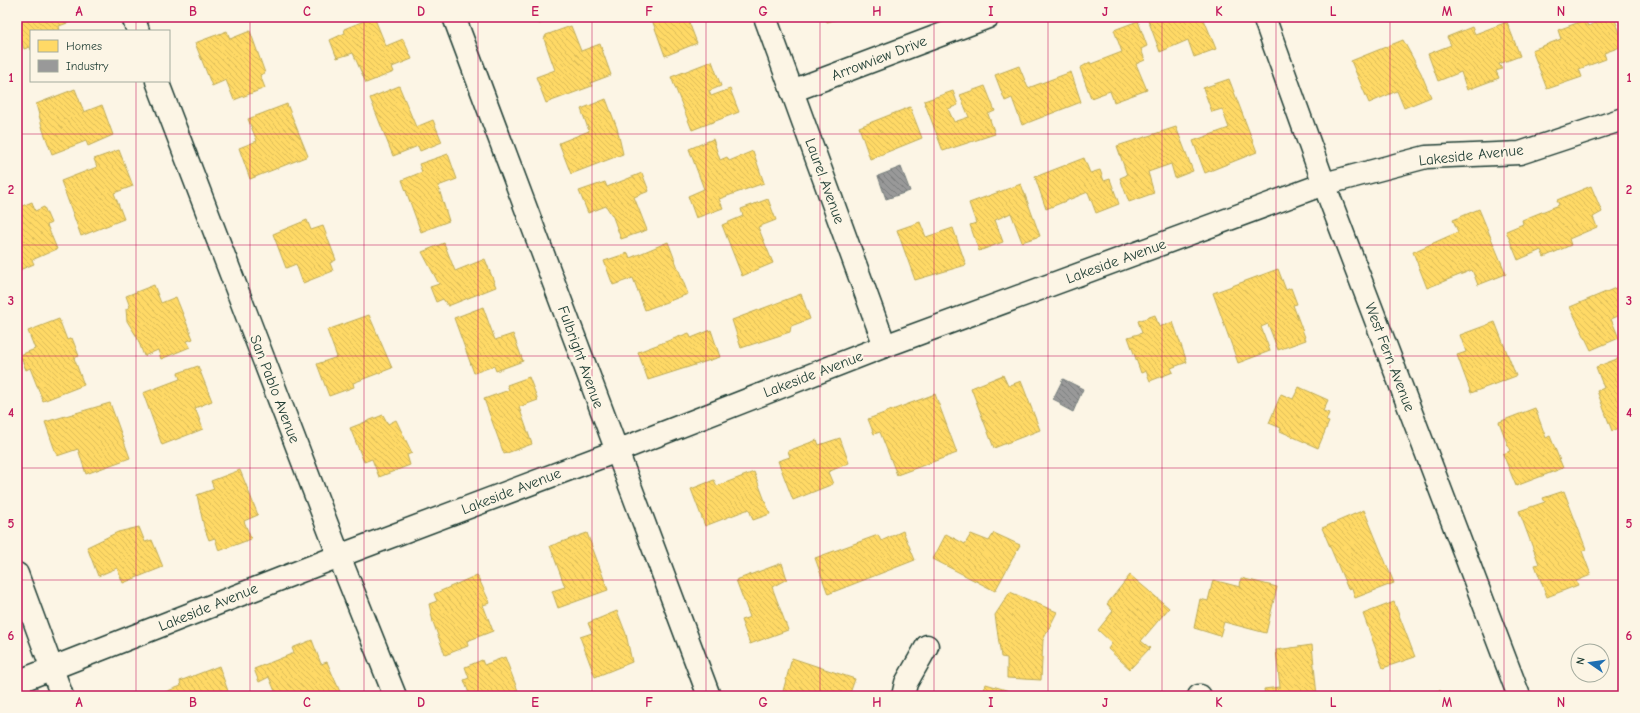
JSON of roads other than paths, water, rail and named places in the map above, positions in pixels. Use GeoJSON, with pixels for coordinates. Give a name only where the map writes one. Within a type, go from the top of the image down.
{"type":"FeatureCollection","features":[{"type":"Feature","properties":{"kind":"street"},"geometry":{"type":"LineString","coordinates":[[133,17],[138,30]]}},
{"type":"Feature","properties":{"kind":"street","name":"Fulbright Avenue"},"geometry":{"type":"LineString","coordinates":[[454,17],[709,696]]}},
{"type":"Feature","properties":{"kind":"street","name":"Laurel Avenue"},"geometry":{"type":"LineString","coordinates":[[765,17],[885,346]]}},
{"type":"Feature","properties":{"kind":"street","name":"Arrowview Drive"},"geometry":{"type":"LineString","coordinates":[[792,91],[988,17]]}},
{"type":"Feature","properties":{"kind":"street","name":"West Fern Avenue"},"geometry":{"type":"LineString","coordinates":[[1264,17],[1324,184],[1519,696]]}},
{"type":"Feature","properties":{"kind":"street","name":"San Pablo Avenue"},"geometry":{"type":"LineString","coordinates":[[157,82],[339,556],[395,696]]}},
{"type":"Feature","properties":{"kind":"street","name":"Lakeside Avenue"},"geometry":{"type":"LineString","coordinates":[[17,682],[339,556],[617,451],[885,346],[1324,184],[1426,157],[1520,153],[1621,126]]}},
{"type":"Feature","properties":{"kind":"street"},"geometry":{"type":"LineString","coordinates":[[17,574],[62,696]]}},
{"type":"Feature","properties":{"kind":"street"},"geometry":{"type":"LineString","coordinates":[[903,696],[906,684],[927,646]]}}]}
